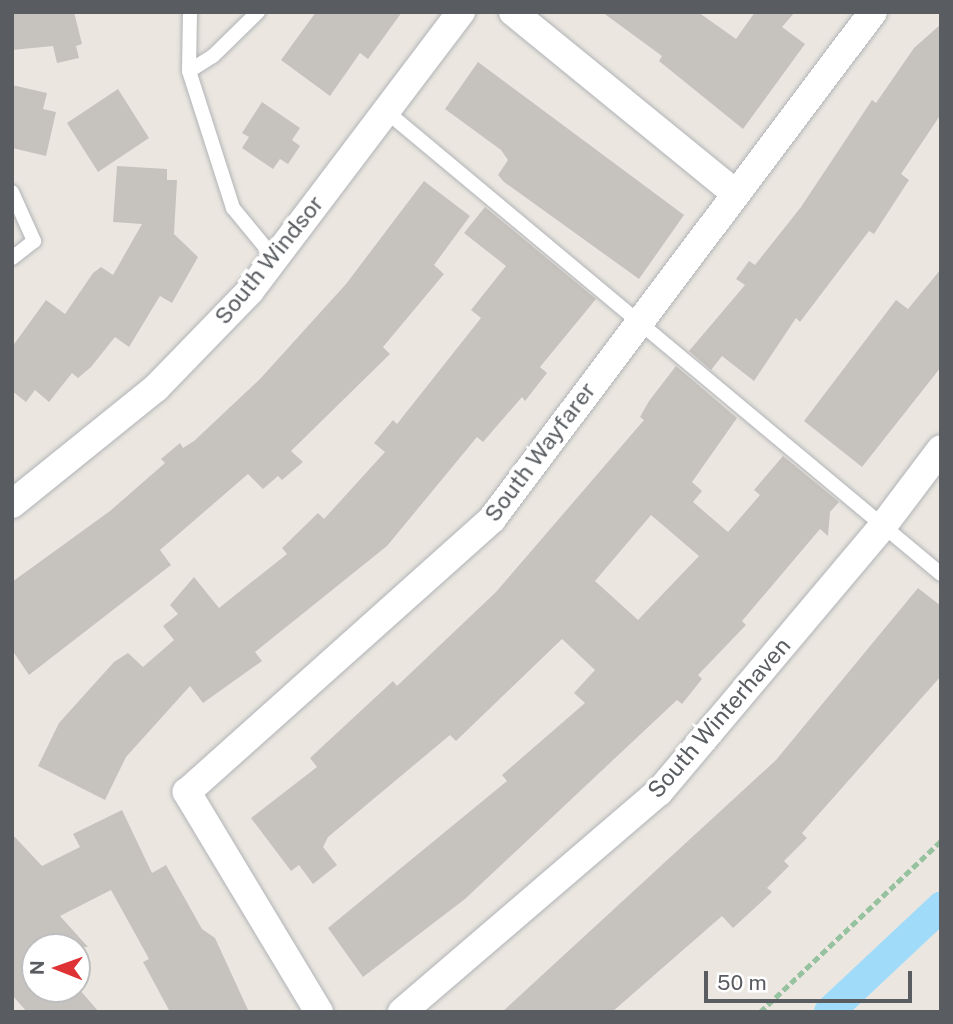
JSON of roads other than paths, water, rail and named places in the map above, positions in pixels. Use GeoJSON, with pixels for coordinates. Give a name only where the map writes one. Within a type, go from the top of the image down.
{"type":"FeatureCollection","features":[{"type":"Feature","properties":{"kind":"street"},"geometry":{"type":"LineString","coordinates":[[513,12],[734,192]]}},
{"type":"Feature","properties":{"kind":"street","name":"South Wayfarer"},"geometry":{"type":"LineString","coordinates":[[319,1012],[264,915],[187,792],[492,519],[734,192],[873,12]]}},
{"type":"Feature","properties":{"kind":"street","name":"South Windsor"},"geometry":{"type":"LineString","coordinates":[[12,504],[156,388],[250,291],[387,112],[456,14]]}},
{"type":"Feature","properties":{"kind":"street","name":"South Winterhaven"},"geometry":{"type":"LineString","coordinates":[[402,1012],[659,792],[883,526],[941,449]]}},
{"type":"Feature","properties":{"kind":"lane"},"geometry":{"type":"LineString","coordinates":[[190,12],[189,71],[233,208],[274,258]]}},
{"type":"Feature","properties":{"kind":"lane"},"geometry":{"type":"LineString","coordinates":[[189,71],[213,56],[258,12]]}},
{"type":"Feature","properties":{"kind":"lane"},"geometry":{"type":"LineString","coordinates":[[387,112],[941,574]]}},
{"type":"Feature","properties":{"kind":"lane"},"geometry":{"type":"LineString","coordinates":[[12,192],[34,240],[12,258]]}},
{"type":"Feature","properties":{"kind":"waterway"},"geometry":{"type":"LineString","coordinates":[[829,1012],[941,907]]}}]}
